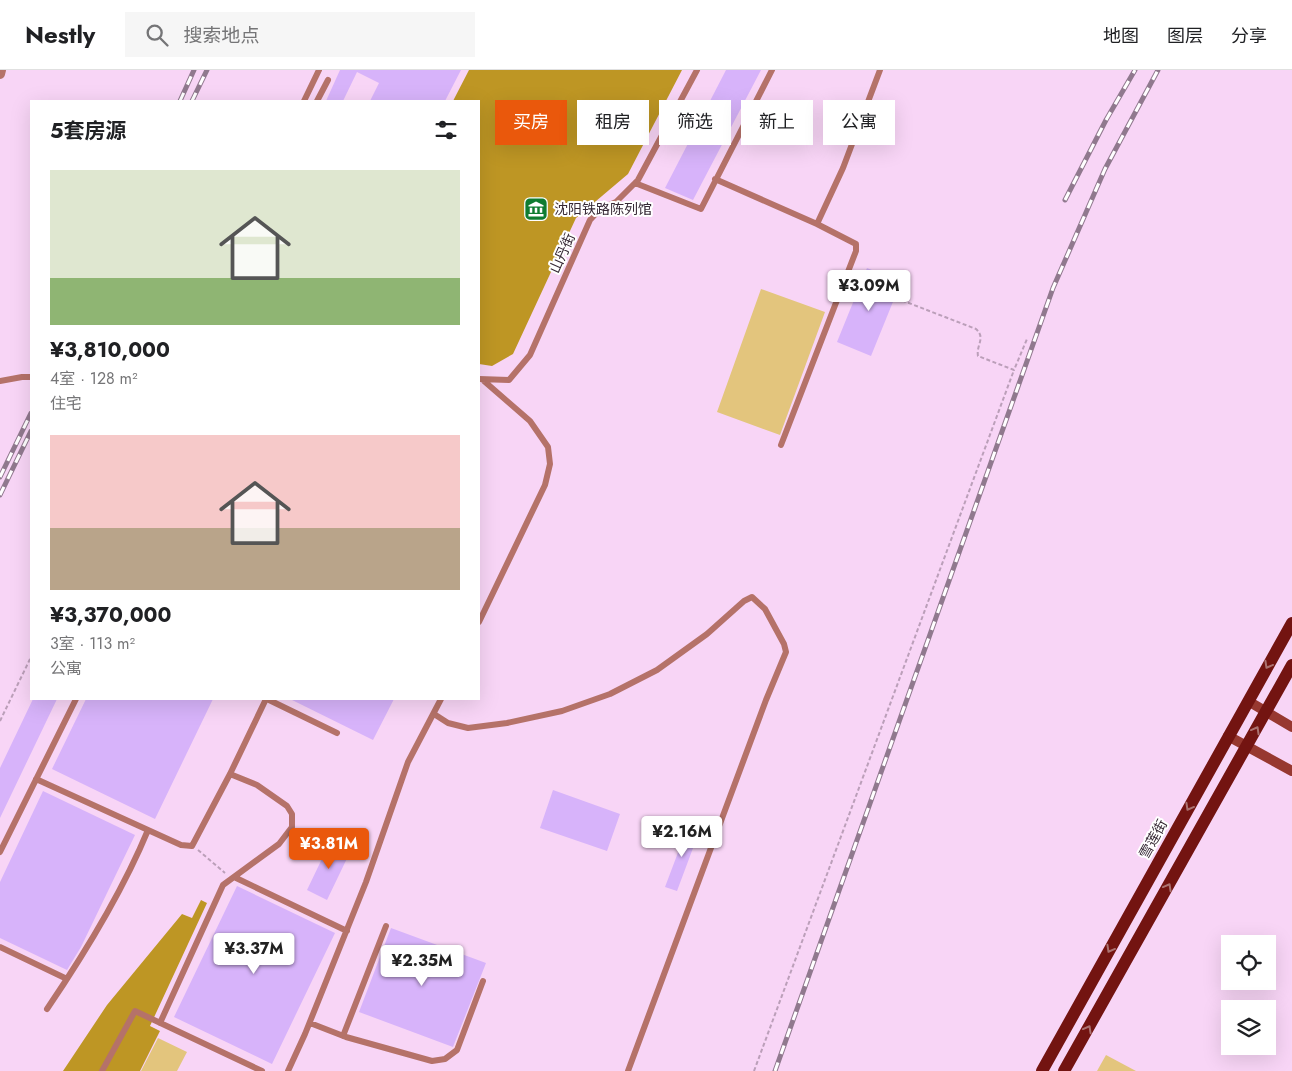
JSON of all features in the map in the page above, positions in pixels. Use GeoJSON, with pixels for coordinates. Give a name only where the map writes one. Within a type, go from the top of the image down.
{"type":"FeatureCollection","features":[{"type":"Feature","properties":{"kind":"main road","name":"雪莲街"},"geometry":{"type":"LineString","coordinates":[[1042,1071],[1292,623]]}},
{"type":"Feature","properties":{"kind":"main road"},"geometry":{"type":"LineString","coordinates":[[1064,1071],[1292,665]]}},
{"type":"Feature","properties":{"kind":"main road"},"geometry":{"type":"LineString","coordinates":[[1248,702],[1292,727]]}},
{"type":"Feature","properties":{"kind":"main road"},"geometry":{"type":"LineString","coordinates":[[1228,736],[1292,772]]}},
{"type":"Feature","properties":{"kind":"lane"},"geometry":{"type":"LineString","coordinates":[[305,100],[320,70]]}},
{"type":"Feature","properties":{"kind":"lane","name":"山丹街"},"geometry":{"type":"LineString","coordinates":[[481,380],[509,380],[530,355],[590,220],[600,209],[616,202],[635,183],[697,70]]}},
{"type":"Feature","properties":{"kind":"lane"},"geometry":{"type":"LineString","coordinates":[[635,183],[702,209],[715,179],[772,70]]}},
{"type":"Feature","properties":{"kind":"lane"},"geometry":{"type":"LineString","coordinates":[[817,224],[843,168],[880,70]]}},
{"type":"Feature","properties":{"kind":"lane"},"geometry":{"type":"LineString","coordinates":[[318,100],[328,80]]}},
{"type":"Feature","properties":{"kind":"lane"},"geometry":{"type":"LineString","coordinates":[[312,86],[322,92]]}},
{"type":"Feature","properties":{"kind":"lane"},"geometry":{"type":"LineString","coordinates":[[715,179],[817,224],[856,244],[856,251],[850,268],[781,445]]}},
{"type":"Feature","properties":{"kind":"lane"},"geometry":{"type":"LineString","coordinates":[[0,381],[30,377]]}},
{"type":"Feature","properties":{"kind":"lane"},"geometry":{"type":"LineString","coordinates":[[480,620],[545,485],[550,464],[548,447],[530,421],[481,380]]}},
{"type":"Feature","properties":{"kind":"lane"},"geometry":{"type":"LineString","coordinates":[[434,714],[448,723],[468,728],[507,723],[562,711],[610,694],[657,670],[707,634],[744,600],[752,597],[765,609],[784,644],[786,652],[762,710],[628,1071]]}},
{"type":"Feature","properties":{"kind":"lane"},"geometry":{"type":"LineString","coordinates":[[0,852],[76,700]]}},
{"type":"Feature","properties":{"kind":"lane"},"geometry":{"type":"LineString","coordinates":[[36,779],[180,845],[192,846],[230,774],[266,700]]}},
{"type":"Feature","properties":{"kind":"lane"},"geometry":{"type":"LineString","coordinates":[[268,700],[337,733]]}},
{"type":"Feature","properties":{"kind":"lane"},"geometry":{"type":"LineString","coordinates":[[288,1071],[310,1023],[347,931],[408,762],[441,700]]}},
{"type":"Feature","properties":{"kind":"lane"},"geometry":{"type":"LineString","coordinates":[[160,1023],[223,885],[279,844],[292,827],[292,814],[287,806],[257,785],[230,774]]}},
{"type":"Feature","properties":{"kind":"lane"},"geometry":{"type":"LineString","coordinates":[[47,1009],[88,946],[138,854],[148,830]]}},
{"type":"Feature","properties":{"kind":"lane"},"geometry":{"type":"LineString","coordinates":[[234,877],[347,931]]}},
{"type":"Feature","properties":{"kind":"lane"},"geometry":{"type":"LineString","coordinates":[[343,1036],[386,926]]}},
{"type":"Feature","properties":{"kind":"lane"},"geometry":{"type":"LineString","coordinates":[[0,947],[67,980]]}},
{"type":"Feature","properties":{"kind":"lane"},"geometry":{"type":"LineString","coordinates":[[310,1023],[343,1036],[432,1061],[445,1059],[457,1050],[483,981]]}},
{"type":"Feature","properties":{"kind":"lane"},"geometry":{"type":"LineString","coordinates":[[102,1071],[135,1011],[262,1071]]}},
{"type":"Feature","properties":{"kind":"path"},"geometry":{"type":"LineString","coordinates":[[850,268],[905,289],[901,300],[976,329],[980,332],[982,338],[977,349],[978,356],[1014,370]]}},
{"type":"Feature","properties":{"kind":"path"},"geometry":{"type":"LineString","coordinates":[[754,1071],[1027,339]]}},
{"type":"Feature","properties":{"kind":"path"},"geometry":{"type":"LineString","coordinates":[[0,721],[30,659]]}},
{"type":"Feature","properties":{"kind":"path"},"geometry":{"type":"LineString","coordinates":[[192,846],[220,870],[234,877]]}},
{"type":"Feature","properties":{"kind":"shaded area","name":"沈阳铁路陈列馆"},"geometry":{"type":"Polygon","coordinates":[[[469,70],[682,70],[666,100],[659,100],[659,114],[649,134],[649,100],[577,100],[577,145],[643,145],[628,174],[576,218],[513,354],[492,366],[480,364],[480,100],[454,100],[469,70]]]}},
{"type":"Feature","properties":{"kind":"shaded area"},"geometry":{"type":"Polygon","coordinates":[[[761,289],[825,312],[780,435],[717,412],[761,289]]]}},
{"type":"Feature","properties":{"kind":"shaded area"},"geometry":{"type":"Polygon","coordinates":[[[201,900],[207,903],[150,1026],[160,1031],[140,1071],[63,1071],[107,1005],[182,914],[192,918],[201,900]]]}},
{"type":"Feature","properties":{"kind":"shaded area"},"geometry":{"type":"Polygon","coordinates":[[[158,1038],[187,1052],[177,1071],[141,1071],[158,1038]]]}},
{"type":"Feature","properties":{"kind":"shaded area"},"geometry":{"type":"Polygon","coordinates":[[[1106,1055],[1136,1071],[1097,1071],[1106,1055]]]}},
{"type":"Feature","properties":{"kind":"building"},"geometry":{"type":"Polygon","coordinates":[[[340,70],[461,70],[446,100],[370,100],[379,83],[357,72],[343,100],[326,100],[340,70]]]}},
{"type":"Feature","properties":{"kind":"building"},"geometry":{"type":"Polygon","coordinates":[[[726,70],[761,70],[745,100],[741,100],[741,108],[731,127],[731,100],[710,100],[726,70]]]}},
{"type":"Feature","properties":{"kind":"building"},"geometry":{"type":"Polygon","coordinates":[[[687,145],[722,145],[693,200],[665,188],[687,145]]]}},
{"type":"Feature","properties":{"kind":"building"},"geometry":{"type":"Polygon","coordinates":[[[867,268],[901,282],[871,356],[837,342],[867,268]]]}},
{"type":"Feature","properties":{"kind":"building"},"geometry":{"type":"Polygon","coordinates":[[[33,700],[57,700],[0,818],[0,768],[33,700]]]}},
{"type":"Feature","properties":{"kind":"building"},"geometry":{"type":"Polygon","coordinates":[[[86,700],[213,700],[155,819],[52,769],[86,700]]]}},
{"type":"Feature","properties":{"kind":"building"},"geometry":{"type":"Polygon","coordinates":[[[292,700],[393,700],[373,740],[292,700]]]}},
{"type":"Feature","properties":{"kind":"building"},"geometry":{"type":"Polygon","coordinates":[[[553,790],[620,814],[607,851],[540,828],[553,790]]]}},
{"type":"Feature","properties":{"kind":"building"},"geometry":{"type":"Polygon","coordinates":[[[43,791],[135,835],[81,947],[67,970],[0,938],[0,882],[43,791]]]}},
{"type":"Feature","properties":{"kind":"building"},"geometry":{"type":"Polygon","coordinates":[[[685,827],[699,832],[677,891],[665,887],[682,842],[680,841],[685,827]]]}},
{"type":"Feature","properties":{"kind":"building"},"geometry":{"type":"Polygon","coordinates":[[[331,840],[351,850],[327,900],[307,890],[331,840]]]}},
{"type":"Feature","properties":{"kind":"building"},"geometry":{"type":"Polygon","coordinates":[[[237,886],[335,933],[272,1064],[174,1017],[237,886]]]}},
{"type":"Feature","properties":{"kind":"building"},"geometry":{"type":"Polygon","coordinates":[[[391,928],[486,963],[453,1047],[359,1012],[391,928]]]}},
{"type":"Feature","properties":{"kind":"railway"},"geometry":{"type":"LineString","coordinates":[[180,100],[194,70]]}},
{"type":"Feature","properties":{"kind":"railway"},"geometry":{"type":"LineString","coordinates":[[192,100],[207,70]]}},
{"type":"Feature","properties":{"kind":"railway"},"geometry":{"type":"LineString","coordinates":[[1065,200],[1106,120],[1135,70]]}},
{"type":"Feature","properties":{"kind":"railway"},"geometry":{"type":"LineString","coordinates":[[775,1071],[1053,288],[1105,169],[1158,70]]}},
{"type":"Feature","properties":{"kind":"railway"},"geometry":{"type":"LineString","coordinates":[[0,477],[30,415]]}},
{"type":"Feature","properties":{"kind":"railway"},"geometry":{"type":"LineString","coordinates":[[0,495],[30,433]]}},
{"type":"Feature","properties":{"kind":"place","name":"沈阳铁路陈列馆"},"geometry":{"type":"Point","coordinates":[536,209]}}]}
